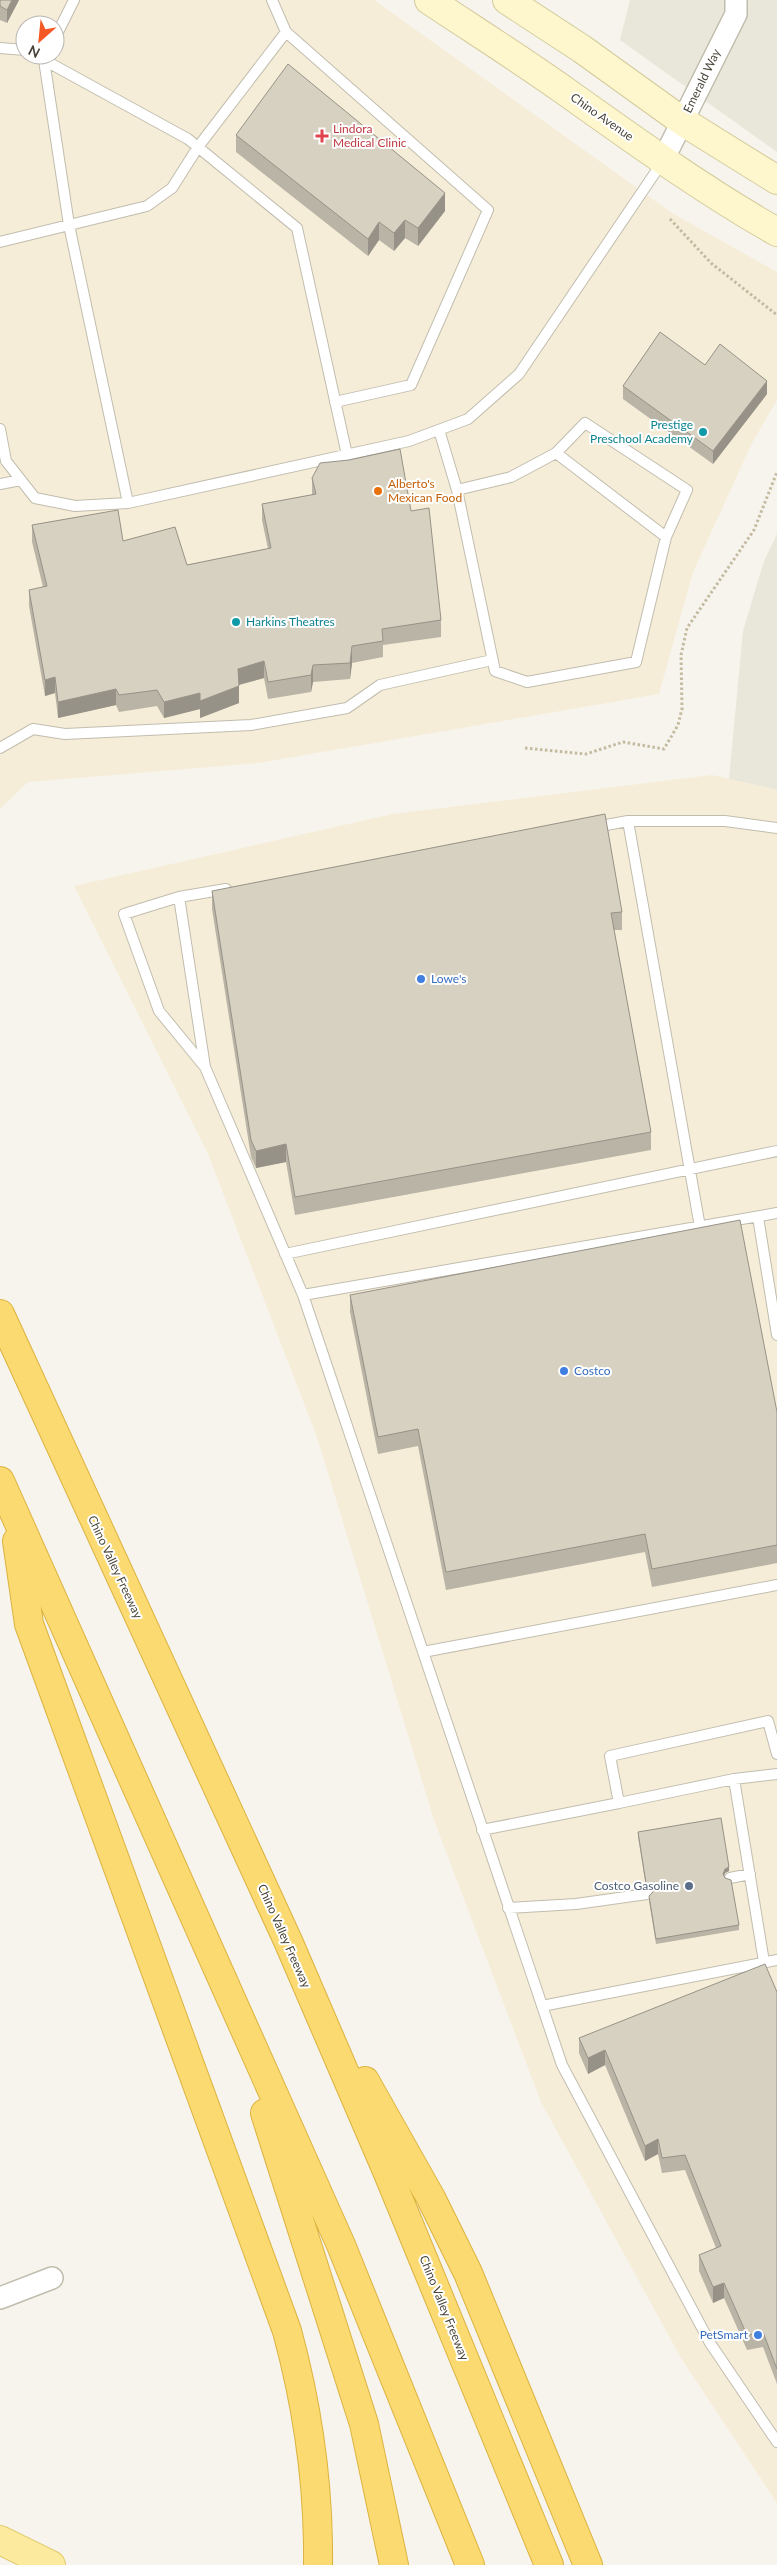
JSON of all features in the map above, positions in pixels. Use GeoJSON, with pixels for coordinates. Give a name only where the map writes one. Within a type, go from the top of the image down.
{"type":"FeatureCollection","features":[{"type":"Feature","properties":{"kind":"highway","name":"Chino Valley Freeway"},"geometry":{"type":"LineString","coordinates":[[0,1314],[288,1941],[387,2171],[549,2565]]}},
{"type":"Feature","properties":{"kind":"highway"},"geometry":{"type":"LineString","coordinates":[[0,1481],[341,2245],[470,2565]]}},
{"type":"Feature","properties":{"kind":"highway"},"geometry":{"type":"LineString","coordinates":[[12,1509],[28,1624],[287,2331],[298,2373],[313,2460],[318,2521],[318,2565]]}},
{"type":"Feature","properties":{"kind":"highway"},"geometry":{"type":"LineString","coordinates":[[288,1941],[431,2198],[468,2273],[588,2565]]}},
{"type":"Feature","properties":{"kind":"highway"},"geometry":{"type":"LineString","coordinates":[[227,1992],[364,2424],[394,2565]]}},
{"type":"Feature","properties":{"kind":"main road","name":"Chino Avenue"},"geometry":{"type":"LineString","coordinates":[[429,0],[543,75],[739,211],[776,230]]}},
{"type":"Feature","properties":{"kind":"main road"},"geometry":{"type":"LineString","coordinates":[[507,0],[582,49],[682,121],[777,180]]}},
{"type":"Feature","properties":{"kind":"main road"},"geometry":{"type":"LineString","coordinates":[[0,2540],[51,2565]]}},
{"type":"Feature","properties":{"kind":"street","name":"Emerald Way"},"geometry":{"type":"LineString","coordinates":[[663,160],[736,14],[736,0]]}},
{"type":"Feature","properties":{"kind":"street"},"geometry":{"type":"LineString","coordinates":[[0,2298],[52,2278]]}},
{"type":"Feature","properties":{"kind":"lane"},"geometry":{"type":"LineString","coordinates":[[65,18],[74,0]]}},
{"type":"Feature","properties":{"kind":"lane"},"geometry":{"type":"LineString","coordinates":[[272,0],[286,32],[488,210],[411,385],[335,402]]}},
{"type":"Feature","properties":{"kind":"lane"},"geometry":{"type":"LineString","coordinates":[[0,242],[147,206],[172,188],[198,147],[286,32]]}},
{"type":"Feature","properties":{"kind":"lane"},"geometry":{"type":"LineString","coordinates":[[0,48],[15,49]]}},
{"type":"Feature","properties":{"kind":"lane"},"geometry":{"type":"LineString","coordinates":[[42,65],[69,225],[128,503]]}},
{"type":"Feature","properties":{"kind":"lane"},"geometry":{"type":"LineString","coordinates":[[55,65],[188,140],[297,228],[347,455]]}},
{"type":"Feature","properties":{"kind":"lane"},"geometry":{"type":"LineString","coordinates":[[0,430],[6,461],[35,498],[75,506],[128,503],[347,455],[409,441],[468,419],[519,374],[663,160]]}},
{"type":"Feature","properties":{"kind":"lane"},"geometry":{"type":"LineString","coordinates":[[439,430],[457,490],[495,672],[527,682],[636,662],[666,537],[687,490],[584,423],[556,453],[511,477],[457,490]]}},
{"type":"Feature","properties":{"kind":"lane"},"geometry":{"type":"LineString","coordinates":[[556,453],[666,537]]}},
{"type":"Feature","properties":{"kind":"lane"},"geometry":{"type":"LineString","coordinates":[[0,484],[21,480]]}},
{"type":"Feature","properties":{"kind":"lane"},"geometry":{"type":"LineString","coordinates":[[0,748],[33,729],[65,734],[251,725],[347,708],[380,685],[492,660]]}},
{"type":"Feature","properties":{"kind":"lane"},"geometry":{"type":"LineString","coordinates":[[628,821],[700,1228]]}},
{"type":"Feature","properties":{"kind":"lane"},"geometry":{"type":"LineString","coordinates":[[580,829],[628,821],[724,821],[777,828]]}},
{"type":"Feature","properties":{"kind":"lane"},"geometry":{"type":"LineString","coordinates":[[204,1067],[159,1011],[124,914],[179,897],[238,887]]}},
{"type":"Feature","properties":{"kind":"lane"},"geometry":{"type":"LineString","coordinates":[[179,897],[204,1067],[303,1295],[562,2065],[710,2343],[777,2442]]}},
{"type":"Feature","properties":{"kind":"lane"},"geometry":{"type":"LineString","coordinates":[[285,1254],[777,1152]]}},
{"type":"Feature","properties":{"kind":"lane"},"geometry":{"type":"LineString","coordinates":[[303,1295],[700,1228],[777,1213]]}},
{"type":"Feature","properties":{"kind":"lane"},"geometry":{"type":"LineString","coordinates":[[758,1216],[777,1335]]}},
{"type":"Feature","properties":{"kind":"lane"},"geometry":{"type":"LineString","coordinates":[[423,1652],[777,1585]]}},
{"type":"Feature","properties":{"kind":"lane"},"geometry":{"type":"LineString","coordinates":[[619,1803],[610,1756],[768,1721],[777,1754]]}},
{"type":"Feature","properties":{"kind":"lane"},"geometry":{"type":"LineString","coordinates":[[482,1830],[734,1779],[777,1774]]}},
{"type":"Feature","properties":{"kind":"lane"},"geometry":{"type":"LineString","coordinates":[[734,1779],[764,1962]]}},
{"type":"Feature","properties":{"kind":"lane"},"geometry":{"type":"LineString","coordinates":[[730,1878],[750,1874]]}},
{"type":"Feature","properties":{"kind":"lane"},"geometry":{"type":"LineString","coordinates":[[508,1908],[576,1904],[647,1894]]}},
{"type":"Feature","properties":{"kind":"lane"},"geometry":{"type":"LineString","coordinates":[[542,2006],[777,1960]]}},
{"type":"Feature","properties":{"kind":"path"},"geometry":{"type":"LineString","coordinates":[[670,219],[711,263],[777,315]]}},
{"type":"Feature","properties":{"kind":"path"},"geometry":{"type":"LineString","coordinates":[[525,748],[586,754],[623,742],[664,750],[678,726],[682,709],[681,655],[687,628],[754,530],[777,472]]}},
{"type":"Feature","properties":{"kind":"shaded area"},"geometry":{"type":"Polygon","coordinates":[[[0,0],[374,0],[672,213],[777,272],[777,400],[752,443],[693,572],[659,694],[258,763],[28,782],[0,809],[0,0]]]}},
{"type":"Feature","properties":{"kind":"shaded area"},"geometry":{"type":"Polygon","coordinates":[[[630,0],[777,0],[777,152],[620,40],[630,0]]]}},
{"type":"Feature","properties":{"kind":"shaded area"},"geometry":{"type":"Polygon","coordinates":[[[777,534],[777,790],[729,779],[743,631],[764,561],[777,534]]]}},
{"type":"Feature","properties":{"kind":"shaded area"},"geometry":{"type":"Polygon","coordinates":[[[712,775],[777,790],[777,2503],[681,2358],[541,2102],[434,1820],[317,1437],[208,1154],[74,886],[393,814],[712,775]]]}},
{"type":"Feature","properties":{"kind":"building"},"geometry":{"type":"Polygon","coordinates":[[[0,0],[12,0],[7,10],[0,6],[0,0]]]}},
{"type":"Feature","properties":{"kind":"building"},"geometry":{"type":"Polygon","coordinates":[[[288,64],[445,193],[418,228],[405,220],[394,233],[379,222],[368,239],[236,135],[288,64]]]}},
{"type":"Feature","properties":{"kind":"building","name":"Prestige Preschool Academy"},"geometry":{"type":"Polygon","coordinates":[[[660,332],[705,365],[720,344],[767,381],[713,451],[623,386],[660,332]]]}},
{"type":"Feature","properties":{"kind":"building","name":"Harkins Theatres"},"geometry":{"type":"Polygon","coordinates":[[[400,449],[411,511],[429,508],[441,620],[382,629],[383,641],[352,646],[350,663],[313,665],[311,675],[268,682],[264,661],[238,669],[239,686],[200,701],[200,693],[164,702],[157,690],[119,695],[116,689],[58,702],[55,677],[45,680],[29,590],[47,586],[32,525],[118,510],[123,541],[175,527],[187,565],[271,548],[262,504],[316,494],[312,478],[320,463],[349,460],[400,449]]]}},
{"type":"Feature","properties":{"kind":"building","name":"Lowe's"},"geometry":{"type":"Polygon","coordinates":[[[605,814],[622,912],[611,913],[651,1132],[295,1197],[286,1144],[256,1151],[251,1140],[212,891],[605,814]]]}},
{"type":"Feature","properties":{"kind":"building","name":"Costco"},"geometry":{"type":"Polygon","coordinates":[[[740,1220],[777,1412],[777,1545],[652,1569],[645,1534],[446,1572],[418,1429],[378,1437],[350,1295],[740,1220]]]}},
{"type":"Feature","properties":{"kind":"building","name":"Costco Gasoline"},"geometry":{"type":"Polygon","coordinates":[[[721,1818],[729,1867],[725,1869],[723,1874],[725,1878],[731,1880],[739,1925],[656,1939],[649,1896],[654,1888],[646,1883],[638,1832],[721,1818]]]}},
{"type":"Feature","properties":{"kind":"building"},"geometry":{"type":"Polygon","coordinates":[[[765,1964],[777,1992],[777,2369],[763,2332],[747,2335],[724,2283],[713,2287],[699,2255],[721,2246],[685,2155],[662,2158],[658,2139],[645,2146],[605,2050],[588,2058],[579,2038],[765,1964]]]}},
{"type":"Feature","properties":{"kind":"place","name":"Lindora Medical Clinic"},"geometry":{"type":"Point","coordinates":[322,136]}},
{"type":"Feature","properties":{"kind":"place","name":"Prestige Preschool Academy"},"geometry":{"type":"Point","coordinates":[703,432]}},
{"type":"Feature","properties":{"kind":"place","name":"Alberto's Mexican Food"},"geometry":{"type":"Point","coordinates":[378,491]}},
{"type":"Feature","properties":{"kind":"place","name":"Harkins Theatres"},"geometry":{"type":"Point","coordinates":[236,622]}},
{"type":"Feature","properties":{"kind":"place","name":"Lowe's"},"geometry":{"type":"Point","coordinates":[421,979]}},
{"type":"Feature","properties":{"kind":"place","name":"Costco"},"geometry":{"type":"Point","coordinates":[564,1371]}},
{"type":"Feature","properties":{"kind":"place","name":"Costco Gasoline"},"geometry":{"type":"Point","coordinates":[689,1886]}},
{"type":"Feature","properties":{"kind":"place","name":"PetSmart"},"geometry":{"type":"Point","coordinates":[758,2335]}}]}
